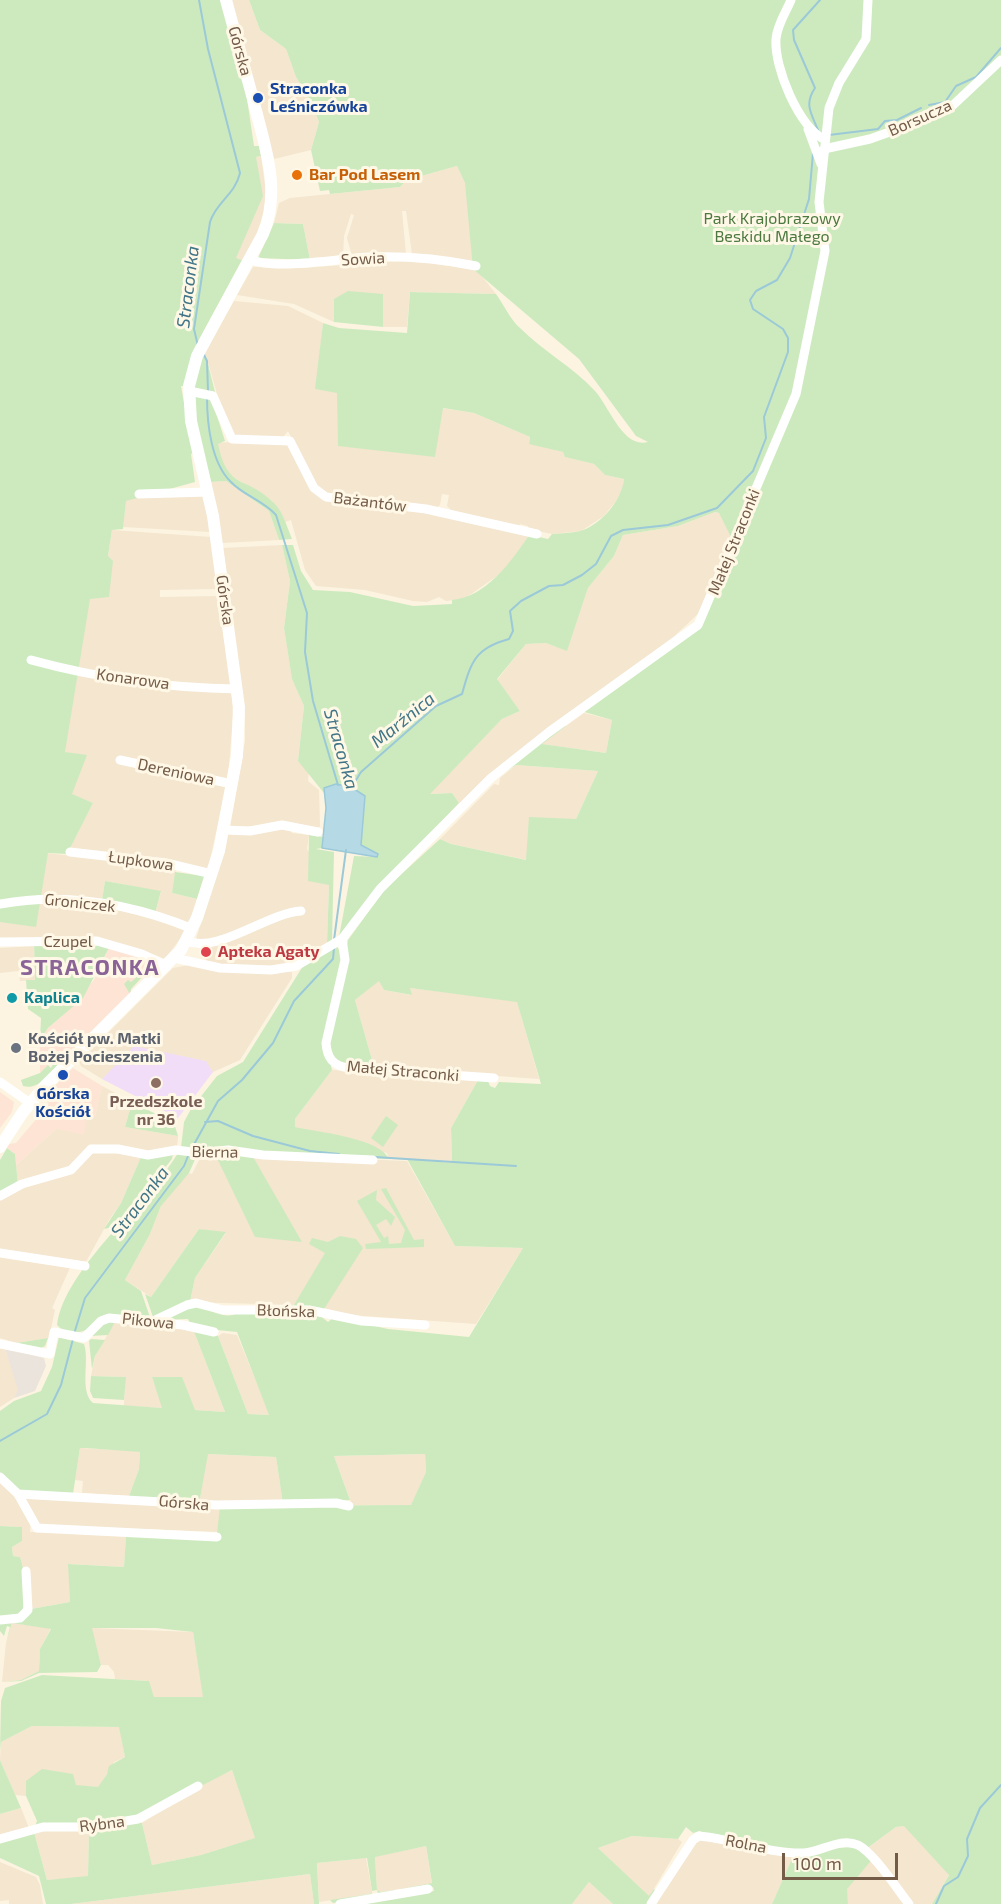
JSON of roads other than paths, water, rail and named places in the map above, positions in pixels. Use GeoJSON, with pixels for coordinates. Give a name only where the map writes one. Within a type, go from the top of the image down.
{"type":"FeatureCollection","features":[{"type":"Feature","properties":{"kind":"street","name":"Górska"},"geometry":{"type":"LineString","coordinates":[[0,1148],[30,1103],[171,962],[187,942],[212,874],[224,830],[240,727],[237,688],[208,492],[192,430],[189,391],[196,356],[250,259],[270,215],[272,181],[268,157],[226,0]]}},
{"type":"Feature","properties":{"kind":"street"},"geometry":{"type":"LineString","coordinates":[[791,0],[776,38],[777,50],[789,92],[807,125],[822,166]]}},
{"type":"Feature","properties":{"kind":"street","name":"Małej Straconki"},"geometry":{"type":"LineString","coordinates":[[494,1078],[349,1068],[333,1063],[328,1056],[326,1043],[345,960],[340,940],[380,889],[491,778],[564,721],[690,633],[704,617],[796,394],[825,251],[819,202],[823,142],[832,97],[866,39],[868,0]]}},
{"type":"Feature","properties":{"kind":"street","name":"Borsucza"},"geometry":{"type":"LineString","coordinates":[[823,142],[870,139],[909,125],[928,114],[950,108],[1001,60]]}},
{"type":"Feature","properties":{"kind":"street"},"geometry":{"type":"LineString","coordinates":[[807,125],[823,142]]}},
{"type":"Feature","properties":{"kind":"street","name":"Sowia"},"geometry":{"type":"LineString","coordinates":[[250,259],[258,262],[290,263],[387,257],[476,266]]}},
{"type":"Feature","properties":{"kind":"street","name":"Bażantów"},"geometry":{"type":"LineString","coordinates":[[189,391],[207,394],[232,439],[290,441],[314,488],[322,495],[444,512],[537,534]]}},
{"type":"Feature","properties":{"kind":"street"},"geometry":{"type":"LineString","coordinates":[[139,494],[208,492]]}},
{"type":"Feature","properties":{"kind":"street","name":"Konarowa"},"geometry":{"type":"LineString","coordinates":[[31,660],[72,671],[160,683],[237,688]]}},
{"type":"Feature","properties":{"kind":"street","name":"Dereniowa"},"geometry":{"type":"LineString","coordinates":[[120,760],[232,784]]}},
{"type":"Feature","properties":{"kind":"street"},"geometry":{"type":"LineString","coordinates":[[224,830],[250,831],[282,825],[318,832]]}},
{"type":"Feature","properties":{"kind":"street","name":"Łupkowa"},"geometry":{"type":"LineString","coordinates":[[70,852],[166,863],[212,874]]}},
{"type":"Feature","properties":{"kind":"street","name":"Groniczek"},"geometry":{"type":"LineString","coordinates":[[0,904],[36,898],[100,902],[141,911],[193,929]]}},
{"type":"Feature","properties":{"kind":"street"},"geometry":{"type":"LineString","coordinates":[[187,942],[201,944],[228,936],[277,916],[301,911]]}},
{"type":"Feature","properties":{"kind":"street"},"geometry":{"type":"LineString","coordinates":[[171,962],[220,968],[271,970],[296,966],[340,940]]}},
{"type":"Feature","properties":{"kind":"street","name":"Czupel"},"geometry":{"type":"LineString","coordinates":[[0,942],[91,941],[171,962]]}},
{"type":"Feature","properties":{"kind":"street"},"geometry":{"type":"LineString","coordinates":[[0,1082],[30,1103]]}},
{"type":"Feature","properties":{"kind":"street","name":"Bierna"},"geometry":{"type":"LineString","coordinates":[[0,1196],[22,1184],[71,1170],[91,1149],[118,1149],[148,1155],[178,1150],[200,1153],[228,1150],[263,1155],[373,1160]]}},
{"type":"Feature","properties":{"kind":"street"},"geometry":{"type":"LineString","coordinates":[[0,1253],[85,1266]]}},
{"type":"Feature","properties":{"kind":"street","name":"Błońska"},"geometry":{"type":"LineString","coordinates":[[151,1322],[196,1303],[223,1310],[309,1310],[362,1322],[425,1325]]}},
{"type":"Feature","properties":{"kind":"street","name":"Pikowa"},"geometry":{"type":"LineString","coordinates":[[0,1344],[50,1354],[54,1332],[84,1338],[101,1321],[109,1318],[183,1325],[214,1332]]}},
{"type":"Feature","properties":{"kind":"street","name":"Górska"},"geometry":{"type":"LineString","coordinates":[[0,1477],[18,1494],[39,1529],[217,1537]]}},
{"type":"Feature","properties":{"kind":"street","name":"Górska"},"geometry":{"type":"LineString","coordinates":[[18,1494],[130,1498],[216,1505],[336,1503],[350,1506]]}},
{"type":"Feature","properties":{"kind":"street"},"geometry":{"type":"LineString","coordinates":[[0,1620],[20,1618],[28,1610],[26,1571]]}},
{"type":"Feature","properties":{"kind":"street","name":"Rybna"},"geometry":{"type":"LineString","coordinates":[[0,1839],[43,1827],[89,1827],[138,1819],[198,1786]]}},
{"type":"Feature","properties":{"kind":"street","name":"Rolna"},"geometry":{"type":"LineString","coordinates":[[651,1904],[693,1840],[699,1836],[792,1853],[815,1851],[841,1843],[856,1845],[867,1853],[909,1904]]}},
{"type":"Feature","properties":{"kind":"street"},"geometry":{"type":"LineString","coordinates":[[340,1904],[428,1889]]}},
{"type":"Feature","properties":{"kind":"water"},"geometry":{"type":"Polygon","coordinates":[[[336,784],[351,787],[365,796],[361,845],[378,854],[377,857],[322,848],[326,808],[324,788],[336,784]]]}},
{"type":"Feature","properties":{"kind":"waterway","name":"Straconka"},"geometry":{"type":"LineString","coordinates":[[198,346],[194,329],[210,222],[238,181],[240,173],[208,49],[199,0]]}},
{"type":"Feature","properties":{"kind":"waterway","name":"Marźnica"},"geometry":{"type":"LineString","coordinates":[[818,130],[809,104],[815,88],[794,40],[793,30],[820,0]]}},
{"type":"Feature","properties":{"kind":"waterway"},"geometry":{"type":"LineString","coordinates":[[929,105],[945,102],[956,86],[976,77],[1001,48]]}},
{"type":"Feature","properties":{"kind":"waterway"},"geometry":{"type":"LineString","coordinates":[[829,135],[878,129],[885,121],[897,120],[921,108]]}},
{"type":"Feature","properties":{"kind":"waterway","name":"Marźnica"},"geometry":{"type":"LineString","coordinates":[[351,788],[361,772],[436,706],[462,694],[468,673],[476,658],[489,647],[509,639],[513,631],[510,611],[521,601],[549,586],[563,585],[582,575],[596,564],[611,536],[623,530],[668,525],[717,508],[753,471],[766,438],[764,417],[788,352],[788,338],[783,329],[753,309],[750,300],[756,291],[777,280],[790,258],[809,199],[813,153]]}},
{"type":"Feature","properties":{"kind":"waterway","name":"Straconka"},"geometry":{"type":"LineString","coordinates":[[203,353],[207,361],[208,391]]}},
{"type":"Feature","properties":{"kind":"waterway","name":"Straconka"},"geometry":{"type":"LineString","coordinates":[[207,397],[212,442],[224,474],[236,487],[265,505],[276,515],[307,613],[305,652],[313,701],[338,785]]}},
{"type":"Feature","properties":{"kind":"waterway","name":"Straconka"},"geometry":{"type":"LineString","coordinates":[[334,940],[346,850]]}},
{"type":"Feature","properties":{"kind":"waterway","name":"Straconka"},"geometry":{"type":"LineString","coordinates":[[192,1148],[218,1101],[242,1080],[273,1043],[294,1001],[333,959],[334,948]]}},
{"type":"Feature","properties":{"kind":"waterway"},"geometry":{"type":"LineString","coordinates":[[205,1122],[218,1121],[253,1136],[310,1151],[339,1154]]}},
{"type":"Feature","properties":{"kind":"waterway","name":"Straconka"},"geometry":{"type":"LineString","coordinates":[[74,1334],[85,1298],[184,1166],[188,1156]]}},
{"type":"Feature","properties":{"kind":"waterway"},"geometry":{"type":"LineString","coordinates":[[375,1157],[516,1166]]}},
{"type":"Feature","properties":{"kind":"waterway","name":"Straconka"},"geometry":{"type":"LineString","coordinates":[[0,1441],[47,1414],[61,1385],[73,1339]]}},
{"type":"Feature","properties":{"kind":"waterway"},"geometry":{"type":"LineString","coordinates":[[936,1904],[944,1886],[958,1877],[968,1856],[967,1839],[980,1808],[1001,1785]]}},
{"type":"Feature","properties":{"kind":"place","name":"Straconka Leśniczówka"},"geometry":{"type":"Point","coordinates":[258,98]}},
{"type":"Feature","properties":{"kind":"place","name":"Bar Pod Lasem"},"geometry":{"type":"Point","coordinates":[297,175]}},
{"type":"Feature","properties":{"kind":"place","name":"Apteka Agaty"},"geometry":{"type":"Point","coordinates":[206,952]}},
{"type":"Feature","properties":{"kind":"place","name":"Kaplica"},"geometry":{"type":"Point","coordinates":[12,998]}},
{"type":"Feature","properties":{"kind":"place","name":"Kościół pw. Matki Bożej Pocieszenia"},"geometry":{"type":"Point","coordinates":[16,1048]}},
{"type":"Feature","properties":{"kind":"place","name":"Górska Kościół"},"geometry":{"type":"Point","coordinates":[63,1075]}},
{"type":"Feature","properties":{"kind":"place","name":"Przedszkole nr 36"},"geometry":{"type":"Point","coordinates":[156,1083]}},
{"type":"Feature","properties":{"kind":"district","name":"STRACONKA"},"geometry":{"type":"Point","coordinates":[90,968]}},
{"type":"Feature","properties":{"kind":"park label","name":"Park Krajobrazowy Beskidu Małego"},"geometry":{"type":"Point","coordinates":[772,228]}}]}
